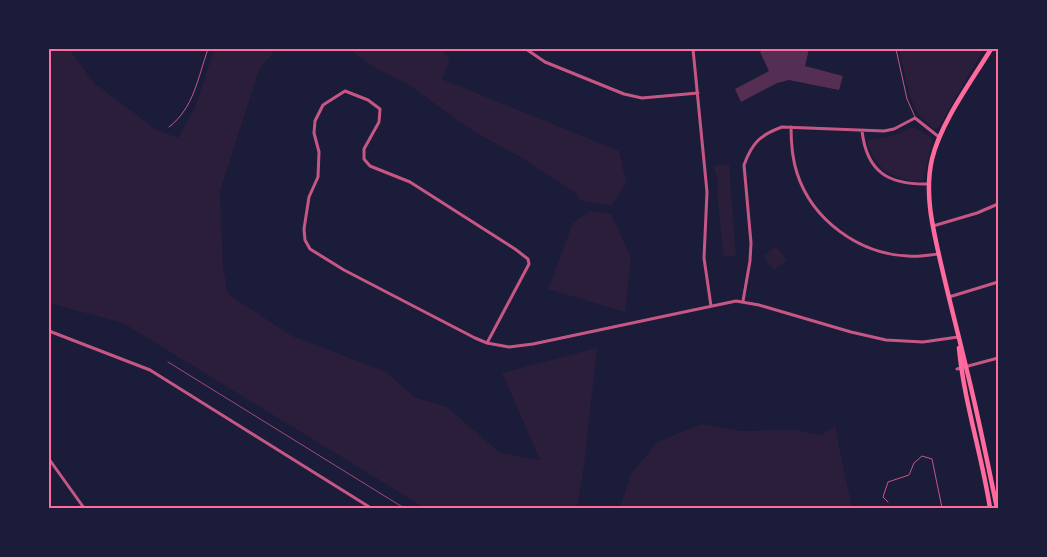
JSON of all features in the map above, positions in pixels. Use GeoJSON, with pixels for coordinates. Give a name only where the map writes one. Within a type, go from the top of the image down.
{"type":"FeatureCollection","features":[{"type":"Feature","properties":{"kind":"main road"},"geometry":{"type":"LineString","coordinates":[[991,49],[939,137],[932,160],[928,184],[933,226],[997,508]]}},
{"type":"Feature","properties":{"kind":"main road"},"geometry":{"type":"LineString","coordinates":[[958,337],[959,368],[990,508]]}},
{"type":"Feature","properties":{"kind":"street"},"geometry":{"type":"LineString","coordinates":[[526,49],[545,62],[624,94],[642,98],[698,93]]}},
{"type":"Feature","properties":{"kind":"street"},"geometry":{"type":"LineString","coordinates":[[693,49],[707,192],[704,264],[711,306]]}},
{"type":"Feature","properties":{"kind":"street"},"geometry":{"type":"LineString","coordinates":[[487,342],[529,264],[528,259],[505,242],[410,182],[370,166],[364,159],[364,149],[378,122],[380,109],[368,100],[345,91],[323,105],[314,121],[314,133],[319,152],[318,177],[309,197],[304,229],[305,240],[310,249],[344,270],[474,338],[487,342],[509,346],[533,344],[711,306],[743,301],[886,340],[923,342],[958,337]]}},
{"type":"Feature","properties":{"kind":"street"},"geometry":{"type":"LineString","coordinates":[[743,301],[750,252],[744,165],[751,149],[760,138],[768,132],[782,127],[884,131],[894,129],[915,118],[939,137]]}},
{"type":"Feature","properties":{"kind":"street"},"geometry":{"type":"LineString","coordinates":[[791,127],[791,148],[803,188],[822,216],[837,229],[852,240],[888,254],[907,256],[939,254]]}},
{"type":"Feature","properties":{"kind":"street"},"geometry":{"type":"LineString","coordinates":[[862,131],[866,153],[880,172],[900,182],[928,184]]}},
{"type":"Feature","properties":{"kind":"street"},"geometry":{"type":"LineString","coordinates":[[933,226],[977,213],[998,204]]}},
{"type":"Feature","properties":{"kind":"street"},"geometry":{"type":"LineString","coordinates":[[949,297],[998,282]]}},
{"type":"Feature","properties":{"kind":"street"},"geometry":{"type":"LineString","coordinates":[[49,331],[150,370],[371,508]]}},
{"type":"Feature","properties":{"kind":"street"},"geometry":{"type":"LineString","coordinates":[[959,368],[998,358]]}},
{"type":"Feature","properties":{"kind":"street"},"geometry":{"type":"LineString","coordinates":[[49,460],[84,508]]}},
{"type":"Feature","properties":{"kind":"lane"},"geometry":{"type":"LineString","coordinates":[[169,127],[180,119],[191,101],[208,49]]}},
{"type":"Feature","properties":{"kind":"lane"},"geometry":{"type":"LineString","coordinates":[[896,49],[907,99],[915,118]]}},
{"type":"Feature","properties":{"kind":"lane"},"geometry":{"type":"LineString","coordinates":[[888,502],[883,497],[888,482],[908,475],[914,463],[922,456],[932,459],[942,508]]}},
{"type":"Feature","properties":{"kind":"shaded area"},"geometry":{"type":"Polygon","coordinates":[[[49,49],[69,49],[94,83],[157,130],[178,138],[196,105],[214,49],[276,49],[259,70],[220,191],[223,267],[228,294],[292,336],[386,372],[414,397],[447,407],[500,453],[540,460],[502,373],[597,348],[584,466],[577,508],[425,508],[123,323],[49,303],[49,49]]]}},
{"type":"Feature","properties":{"kind":"shaded area"},"geometry":{"type":"Polygon","coordinates":[[[349,49],[437,49],[442,51],[450,58],[442,79],[619,151],[626,182],[612,206],[579,200],[577,194],[522,158],[473,131],[403,81],[380,71],[349,49]]]}},
{"type":"Feature","properties":{"kind":"shaded area"},"geometry":{"type":"Polygon","coordinates":[[[899,49],[984,49],[938,128],[934,129],[919,115],[910,97],[899,49]]]}},
{"type":"Feature","properties":{"kind":"shaded area"},"geometry":{"type":"Polygon","coordinates":[[[910,128],[915,128],[931,137],[932,143],[923,180],[907,180],[893,175],[876,161],[868,145],[868,139],[890,136],[910,128]]]}},
{"type":"Feature","properties":{"kind":"shaded area"},"geometry":{"type":"Polygon","coordinates":[[[729,164],[736,256],[723,256],[718,183],[714,166],[729,164]]]}},
{"type":"Feature","properties":{"kind":"shaded area"},"geometry":{"type":"Polygon","coordinates":[[[590,211],[611,214],[631,257],[625,312],[548,289],[573,223],[590,211]]]}},
{"type":"Feature","properties":{"kind":"shaded area"},"geometry":{"type":"Polygon","coordinates":[[[776,246],[787,260],[774,270],[763,256],[776,246]]]}},
{"type":"Feature","properties":{"kind":"shaded area"},"geometry":{"type":"Polygon","coordinates":[[[702,424],[741,431],[793,430],[821,435],[835,426],[852,508],[620,508],[631,474],[657,442],[702,424]]]}},
{"type":"Feature","properties":{"kind":"building"},"geometry":{"type":"Polygon","coordinates":[[[765,49],[809,49],[805,66],[843,76],[839,90],[789,80],[777,83],[741,102],[735,89],[769,71],[760,52],[765,49]]]}},
{"type":"Feature","properties":{"kind":"railway"},"geometry":{"type":"LineString","coordinates":[[168,362],[404,508]]}}]}
